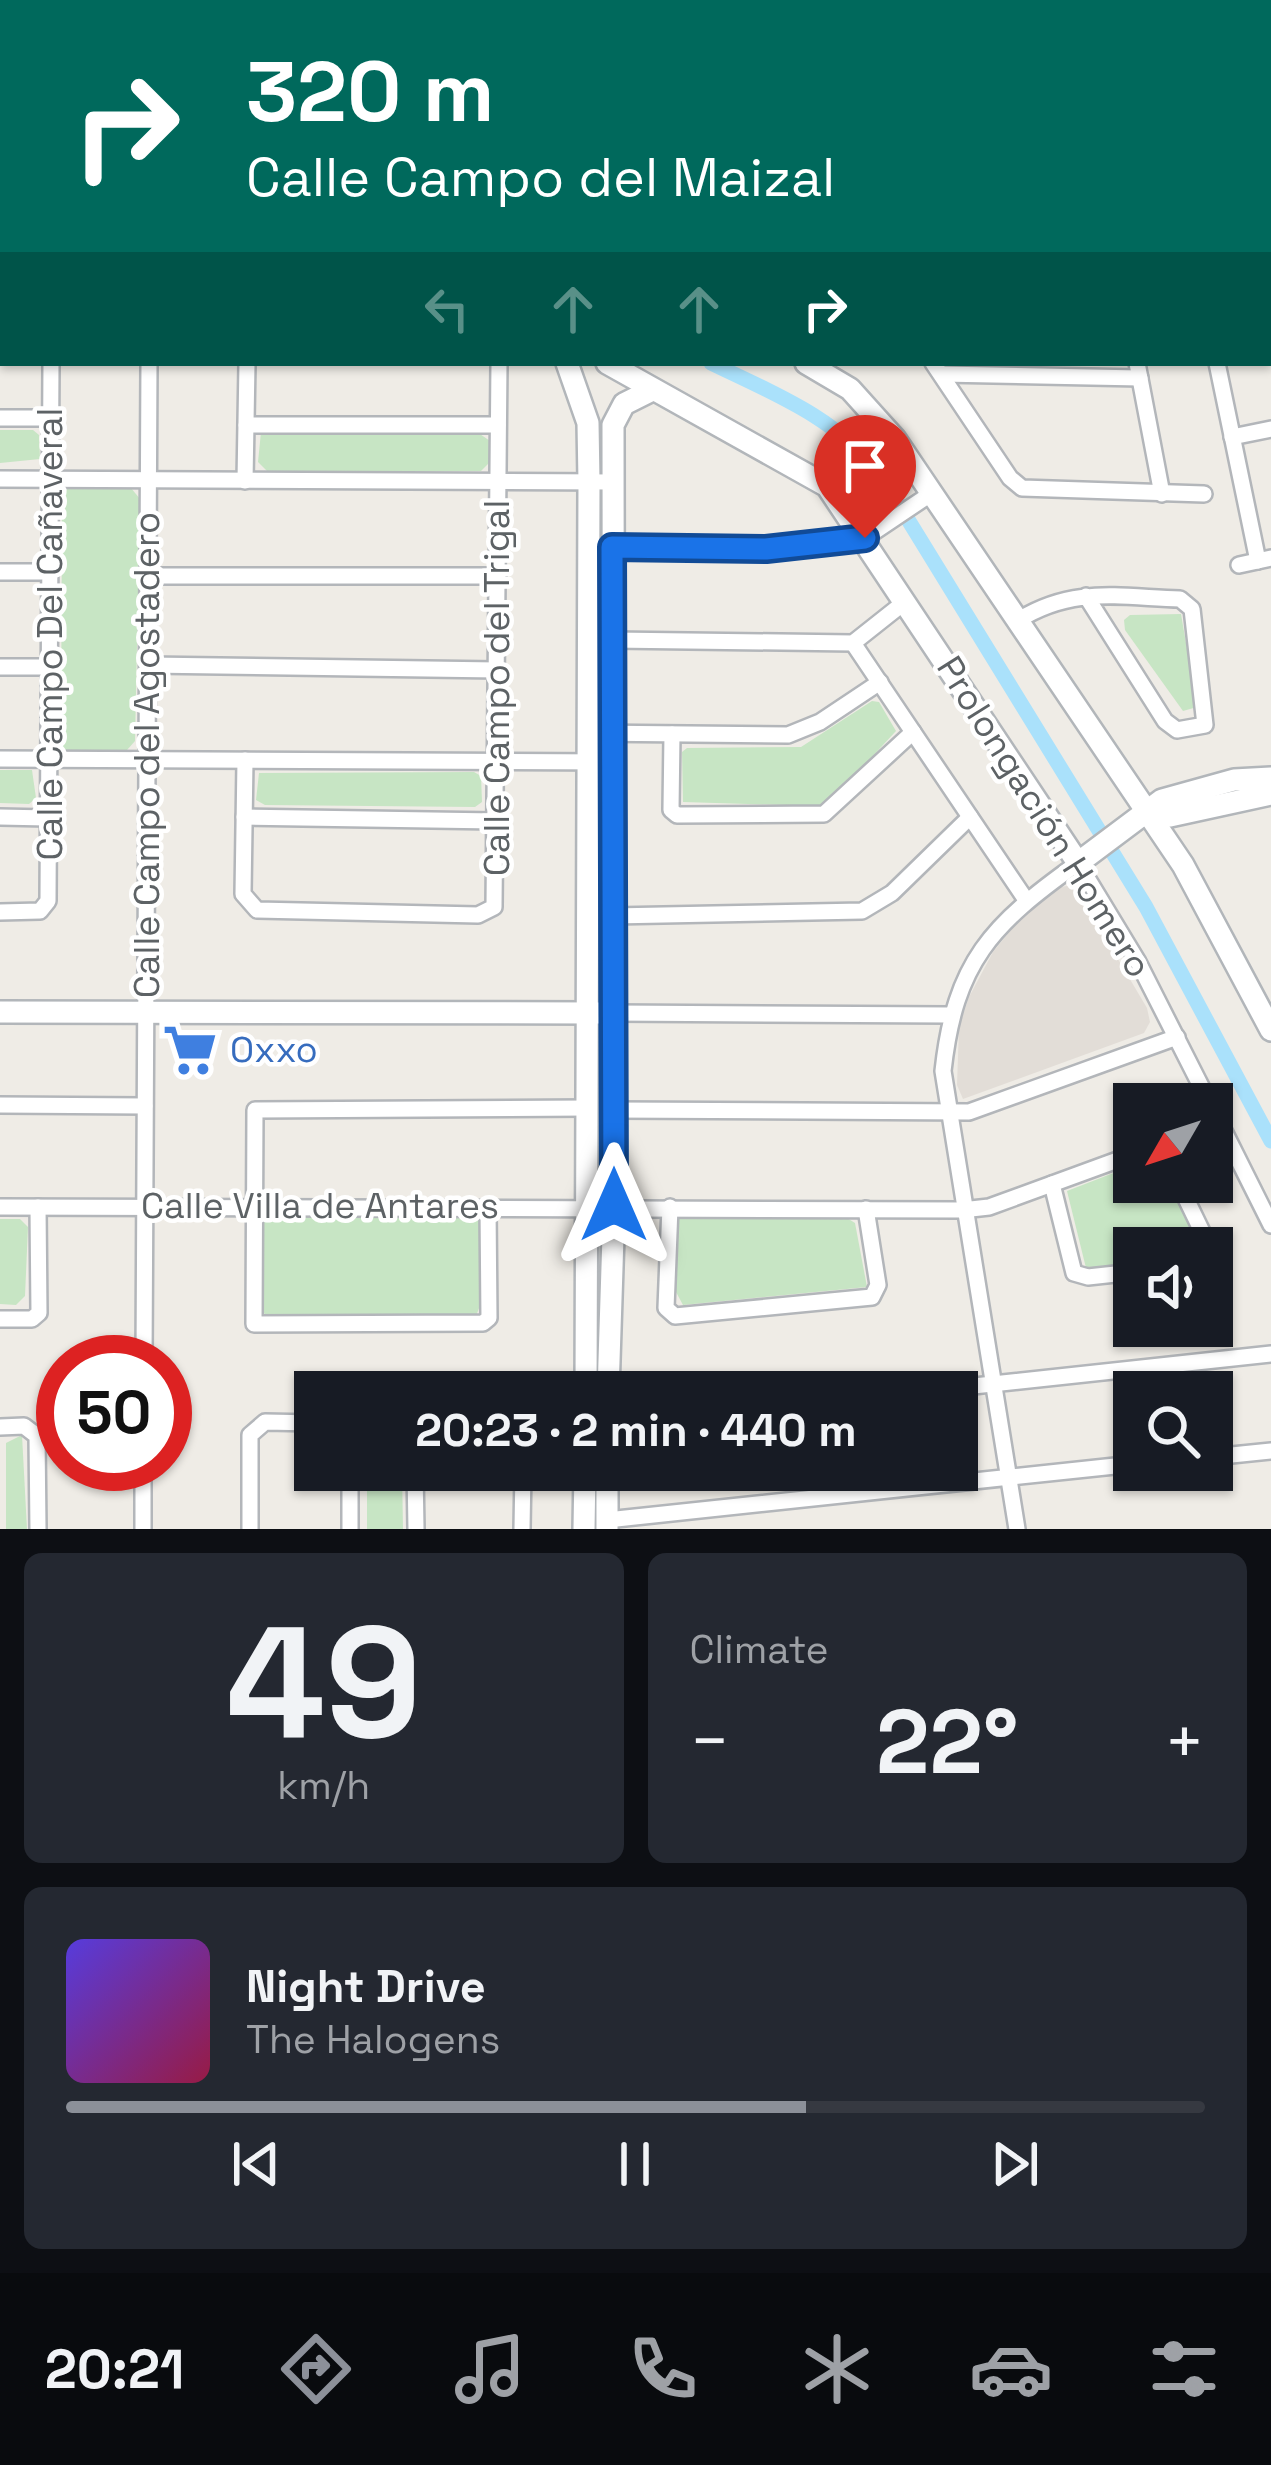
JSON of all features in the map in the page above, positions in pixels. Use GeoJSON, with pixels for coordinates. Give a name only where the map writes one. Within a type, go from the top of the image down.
{"type":"FeatureCollection","features":[{"type":"Feature","properties":{"kind":"main road"},"geometry":{"type":"LineString","coordinates":[[568,366],[588,423],[612,547],[614,1205],[609,1371]]}},
{"type":"Feature","properties":{"kind":"main road","name":"Prolongación Homero"},"geometry":{"type":"LineString","coordinates":[[612,366],[650,391],[805,470],[873,532],[906,601],[1078,863]]}},
{"type":"Feature","properties":{"kind":"main road"},"geometry":{"type":"LineString","coordinates":[[814,366],[870,408],[924,498],[957,530],[1212,913],[1271,1030]]}},
{"type":"Feature","properties":{"kind":"main road"},"geometry":{"type":"LineString","coordinates":[[586,1371],[589,733],[601,482],[616,413],[650,391]]}},
{"type":"Feature","properties":{"kind":"main road"},"geometry":{"type":"LineString","coordinates":[[1078,863],[1148,815],[1162,800],[1271,778]]}},
{"type":"Feature","properties":{"kind":"main road"},"geometry":{"type":"LineString","coordinates":[[1148,815],[1170,816],[1271,794]]}},
{"type":"Feature","properties":{"kind":"main road"},"geometry":{"type":"LineString","coordinates":[[0,1012],[614,1012]]}},
{"type":"Feature","properties":{"kind":"main road"},"geometry":{"type":"LineString","coordinates":[[584,1529],[585,1491]]}},
{"type":"Feature","properties":{"kind":"main road"},"geometry":{"type":"LineString","coordinates":[[607,1491],[607,1524]]}},
{"type":"Feature","properties":{"kind":"street","name":"Calle Campo Del Cañaveral"},"geometry":{"type":"LineString","coordinates":[[0,911],[40,911],[47,905],[51,366]]}},
{"type":"Feature","properties":{"kind":"street","name":"Calle Campo del Agostadero"},"geometry":{"type":"LineString","coordinates":[[144,1335],[149,366]]}},
{"type":"Feature","properties":{"kind":"street"},"geometry":{"type":"LineString","coordinates":[[245,481],[247,366]]}},
{"type":"Feature","properties":{"kind":"street","name":"Calle Campo del Trigal"},"geometry":{"type":"LineString","coordinates":[[245,760],[243,894],[251,906],[264,912],[489,911],[496,901],[499,366]]}},
{"type":"Feature","properties":{"kind":"street"},"geometry":{"type":"LineString","coordinates":[[1218,366],[1264,560],[1239,565]]}},
{"type":"Feature","properties":{"kind":"street"},"geometry":{"type":"LineString","coordinates":[[938,368],[1138,371],[1162,494]]}},
{"type":"Feature","properties":{"kind":"street"},"geometry":{"type":"LineString","coordinates":[[938,368],[1010,478],[1022,488],[1204,494]]}},
{"type":"Feature","properties":{"kind":"street"},"geometry":{"type":"LineString","coordinates":[[0,418],[51,418]]}},
{"type":"Feature","properties":{"kind":"street"},"geometry":{"type":"LineString","coordinates":[[246,425],[498,425]]}},
{"type":"Feature","properties":{"kind":"street"},"geometry":{"type":"LineString","coordinates":[[1232,437],[1271,429]]}},
{"type":"Feature","properties":{"kind":"street"},"geometry":{"type":"LineString","coordinates":[[0,479],[601,482]]}},
{"type":"Feature","properties":{"kind":"street"},"geometry":{"type":"LineString","coordinates":[[612,547],[766,549],[873,532],[924,498]]}},
{"type":"Feature","properties":{"kind":"street"},"geometry":{"type":"LineString","coordinates":[[0,572],[48,572]]}},
{"type":"Feature","properties":{"kind":"street"},"geometry":{"type":"LineString","coordinates":[[148,576],[498,576]]}},
{"type":"Feature","properties":{"kind":"street"},"geometry":{"type":"LineString","coordinates":[[1017,621],[1058,598],[1086,596],[1180,599],[1189,604],[1205,725],[1177,730],[1165,721],[1086,596]]}},
{"type":"Feature","properties":{"kind":"street"},"geometry":{"type":"LineString","coordinates":[[613,640],[854,643],[906,601]]}},
{"type":"Feature","properties":{"kind":"street"},"geometry":{"type":"LineString","coordinates":[[854,643],[1026,900]]}},
{"type":"Feature","properties":{"kind":"street"},"geometry":{"type":"LineString","coordinates":[[148,665],[497,670]]}},
{"type":"Feature","properties":{"kind":"street"},"geometry":{"type":"LineString","coordinates":[[0,667],[48,667]]}},
{"type":"Feature","properties":{"kind":"street"},"geometry":{"type":"LineString","coordinates":[[589,733],[788,735],[820,722],[880,682]]}},
{"type":"Feature","properties":{"kind":"street"},"geometry":{"type":"LineString","coordinates":[[672,734],[671,810],[677,815],[811,818],[836,807],[913,732]]}},
{"type":"Feature","properties":{"kind":"street"},"geometry":{"type":"LineString","coordinates":[[0,759],[613,762]]}},
{"type":"Feature","properties":{"kind":"street"},"geometry":{"type":"LineString","coordinates":[[244,817],[496,821]]}},
{"type":"Feature","properties":{"kind":"street"},"geometry":{"type":"LineString","coordinates":[[614,916],[862,910],[892,893],[970,817]]}},
{"type":"Feature","properties":{"kind":"street"},"geometry":{"type":"LineString","coordinates":[[0,818],[47,818]]}},
{"type":"Feature","properties":{"kind":"street"},"geometry":{"type":"LineString","coordinates":[[1017,1529],[946,1114],[943,1072],[949,1015],[979,949],[1026,900],[1078,863]]}},
{"type":"Feature","properties":{"kind":"street","name":"Prolongación Homero"},"geometry":{"type":"LineString","coordinates":[[1078,863],[1200,1083]]}},
{"type":"Feature","properties":{"kind":"street"},"geometry":{"type":"LineString","coordinates":[[614,1012],[949,1015]]}},
{"type":"Feature","properties":{"kind":"street"},"geometry":{"type":"LineString","coordinates":[[614,1110],[969,1112],[1177,1037]]}},
{"type":"Feature","properties":{"kind":"street"},"geometry":{"type":"LineString","coordinates":[[0,1106],[145,1106]]}},
{"type":"Feature","properties":{"kind":"street"},"geometry":{"type":"LineString","coordinates":[[488,1207],[488,1318],[483,1323],[258,1327],[253,1322],[253,1114],[257,1109],[588,1108]]}},
{"type":"Feature","properties":{"kind":"street","name":"Prolongación Homero"},"geometry":{"type":"LineString","coordinates":[[1233,1156],[1271,1225]]}},
{"type":"Feature","properties":{"kind":"street","name":"Calle Villa de Antares"},"geometry":{"type":"LineString","coordinates":[[0,1207],[614,1205],[962,1210],[1113,1162]]}},
{"type":"Feature","properties":{"kind":"street"},"geometry":{"type":"LineString","coordinates":[[1052,1184],[1074,1273],[1113,1274]]}},
{"type":"Feature","properties":{"kind":"street"},"geometry":{"type":"LineString","coordinates":[[0,1319],[32,1319],[39,1313],[38,1207]]}},
{"type":"Feature","properties":{"kind":"street"},"geometry":{"type":"LineString","coordinates":[[670,1207],[666,1308],[675,1316],[872,1297],[878,1285],[866,1209]]}},
{"type":"Feature","properties":{"kind":"street"},"geometry":{"type":"LineString","coordinates":[[978,1386],[1271,1354]]}},
{"type":"Feature","properties":{"kind":"street"},"geometry":{"type":"LineString","coordinates":[[250,1529],[248,1440],[265,1422],[294,1423]]}},
{"type":"Feature","properties":{"kind":"street"},"geometry":{"type":"LineString","coordinates":[[0,1427],[24,1426],[37,1436],[38,1529]]}},
{"type":"Feature","properties":{"kind":"street"},"geometry":{"type":"LineString","coordinates":[[1233,1455],[1271,1451]]}},
{"type":"Feature","properties":{"kind":"street"},"geometry":{"type":"LineString","coordinates":[[607,1524],[1113,1466]]}},
{"type":"Feature","properties":{"kind":"street"},"geometry":{"type":"LineString","coordinates":[[143,1491],[143,1529]]}},
{"type":"Feature","properties":{"kind":"street"},"geometry":{"type":"LineString","coordinates":[[350,1491],[350,1529]]}},
{"type":"Feature","properties":{"kind":"street"},"geometry":{"type":"LineString","coordinates":[[415,1491],[416,1529]]}},
{"type":"Feature","properties":{"kind":"street"},"geometry":{"type":"LineString","coordinates":[[522,1529],[523,1491]]}},
{"type":"Feature","properties":{"kind":"shaded area"},"geometry":{"type":"Polygon","coordinates":[[[1074,885],[1147,1008],[1150,1022],[1144,1033],[963,1099],[957,1085],[959,1027],[969,997],[993,952],[1019,920],[1060,887],[1074,885]]]}},
{"type":"Feature","properties":{"kind":"green space"},"geometry":{"type":"Polygon","coordinates":[[[0,430],[33,430],[39,435],[40,459],[0,463],[0,430]]]}},
{"type":"Feature","properties":{"kind":"green space"},"geometry":{"type":"Polygon","coordinates":[[[261,432],[477,432],[490,441],[490,462],[481,471],[268,472],[258,462],[261,432]]]}},
{"type":"Feature","properties":{"kind":"green space"},"geometry":{"type":"Polygon","coordinates":[[[68,488],[131,488],[140,499],[135,741],[127,750],[67,751],[61,746],[62,496],[68,488]]]}},
{"type":"Feature","properties":{"kind":"green space"},"geometry":{"type":"Polygon","coordinates":[[[1181,614],[1197,707],[1183,711],[1125,630],[1124,620],[1130,615],[1181,614]]]}},
{"type":"Feature","properties":{"kind":"green space"},"geometry":{"type":"Polygon","coordinates":[[[872,701],[879,702],[896,731],[832,800],[819,806],[683,802],[682,752],[687,748],[801,747],[872,701]]]}},
{"type":"Feature","properties":{"kind":"green space"},"geometry":{"type":"Polygon","coordinates":[[[0,770],[32,770],[36,798],[29,804],[0,803],[0,770]]]}},
{"type":"Feature","properties":{"kind":"green space"},"geometry":{"type":"Polygon","coordinates":[[[474,772],[481,776],[482,802],[475,807],[265,805],[256,800],[259,773],[474,772]]]}},
{"type":"Feature","properties":{"kind":"green space"},"geometry":{"type":"Polygon","coordinates":[[[1113,1173],[1113,1203],[1181,1203],[1192,1227],[1113,1227],[1113,1266],[1086,1268],[1067,1191],[1113,1173]]]}},
{"type":"Feature","properties":{"kind":"green space"},"geometry":{"type":"Polygon","coordinates":[[[273,1213],[474,1214],[480,1219],[481,1303],[476,1316],[269,1317],[261,1311],[258,1223],[273,1213]]]}},
{"type":"Feature","properties":{"kind":"green space"},"geometry":{"type":"Polygon","coordinates":[[[847,1218],[855,1223],[867,1287],[683,1305],[676,1292],[675,1220],[847,1218]]]}},
{"type":"Feature","properties":{"kind":"green space"},"geometry":{"type":"Polygon","coordinates":[[[0,1219],[20,1219],[28,1227],[25,1296],[16,1305],[0,1304],[0,1219]]]}},
{"type":"Feature","properties":{"kind":"green space"},"geometry":{"type":"Polygon","coordinates":[[[22,1435],[27,1529],[6,1529],[6,1443],[22,1435]]]}},
{"type":"Feature","properties":{"kind":"green space"},"geometry":{"type":"Polygon","coordinates":[[[367,1491],[402,1491],[403,1529],[367,1529],[367,1491]]]}},
{"type":"Feature","properties":{"kind":"waterway"},"geometry":{"type":"LineString","coordinates":[[717,366],[824,422],[880,474],[1146,907],[1271,1141]]}},
{"type":"Feature","properties":{"kind":"place","name":"Oxxo"},"geometry":{"type":"Point","coordinates":[190,1050]}},
{"type":"Feature","properties":{"kind":"route"},"geometry":{"type":"LineString","coordinates":[[614,1205],[612,547],[766,549],[865,538]]}}]}
